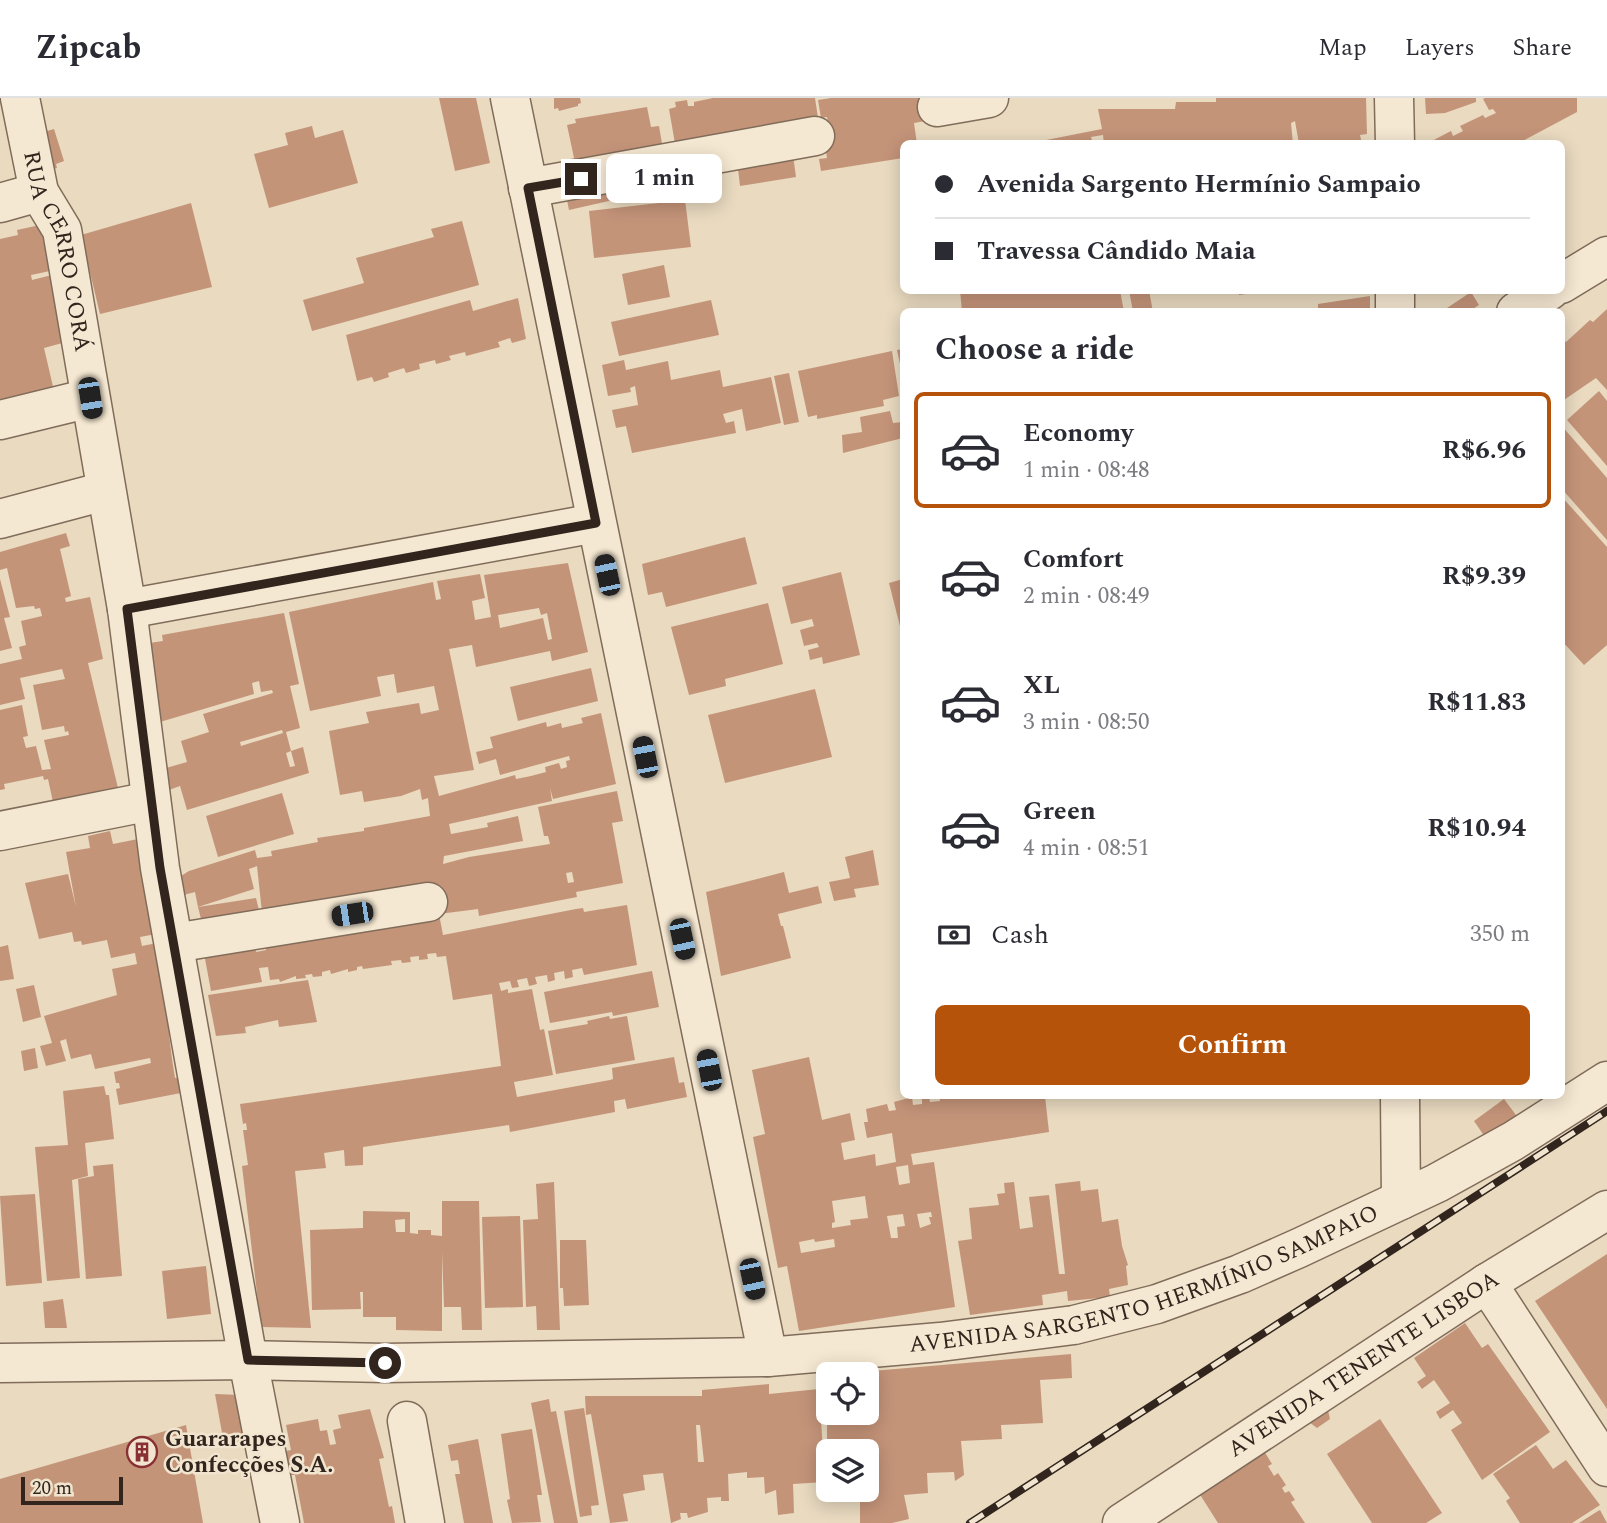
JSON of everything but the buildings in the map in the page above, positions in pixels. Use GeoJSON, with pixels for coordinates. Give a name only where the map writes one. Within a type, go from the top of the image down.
{"type":"FeatureCollection","features":[{"type":"Feature","properties":{"kind":"street","name":"RUA CERRO CORÁ"},"geometry":{"type":"LineString","coordinates":[[20,98],[39,192],[62,230],[127,609],[151,801],[174,943],[248,1360],[280,1523]]}},
{"type":"Feature","properties":{"kind":"street"},"geometry":{"type":"LineString","coordinates":[[510,98],[768,1357]]}},
{"type":"Feature","properties":{"kind":"street"},"geometry":{"type":"LineString","coordinates":[[937,107],[989,98]]}},
{"type":"Feature","properties":{"kind":"street"},"geometry":{"type":"LineString","coordinates":[[1394,98],[1395,140]]}},
{"type":"Feature","properties":{"kind":"street"},"geometry":{"type":"LineString","coordinates":[[528,188],[815,136]]}},
{"type":"Feature","properties":{"kind":"street"},"geometry":{"type":"LineString","coordinates":[[0,203],[39,192]]}},
{"type":"Feature","properties":{"kind":"street"},"geometry":{"type":"LineString","coordinates":[[1565,282],[1607,256]]}},
{"type":"Feature","properties":{"kind":"street"},"geometry":{"type":"LineString","coordinates":[[1522,308],[1544,294]]}},
{"type":"Feature","properties":{"kind":"street"},"geometry":{"type":"LineString","coordinates":[[0,420],[90,398]]}},
{"type":"Feature","properties":{"kind":"street"},"geometry":{"type":"LineString","coordinates":[[0,519],[105,491]]}},
{"type":"Feature","properties":{"kind":"street"},"geometry":{"type":"LineString","coordinates":[[127,609],[596,523]]}},
{"type":"Feature","properties":{"kind":"street"},"geometry":{"type":"LineString","coordinates":[[0,831],[151,801]]}},
{"type":"Feature","properties":{"kind":"street"},"geometry":{"type":"LineString","coordinates":[[174,943],[428,902]]}},
{"type":"Feature","properties":{"kind":"street","name":"AVENIDA SARGENTO HERMÍNIO SAMPAIO"},"geometry":{"type":"LineString","coordinates":[[0,1363],[248,1360],[385,1363],[768,1357],[940,1342],[1074,1325],[1157,1304],[1240,1274],[1401,1200],[1513,1141],[1607,1081]]}},
{"type":"Feature","properties":{"kind":"street"},"geometry":{"type":"LineString","coordinates":[[1400,1099],[1401,1200]]}},
{"type":"Feature","properties":{"kind":"street","name":"AVENIDA TENENTE LISBOA"},"geometry":{"type":"LineString","coordinates":[[1122,1523],[1160,1513],[1488,1283],[1607,1210]]}},
{"type":"Feature","properties":{"kind":"street"},"geometry":{"type":"LineString","coordinates":[[1488,1283],[1607,1467]]}},
{"type":"Feature","properties":{"kind":"street"},"geometry":{"type":"LineString","coordinates":[[407,1421],[425,1523]]}},
{"type":"Feature","properties":{"kind":"railway"},"geometry":{"type":"LineString","coordinates":[[970,1523],[1607,1111]]}},
{"type":"Feature","properties":{"kind":"place","name":"Guararapes Confecções S.A."},"geometry":{"type":"Point","coordinates":[142,1452]}},
{"type":"Feature","properties":{"kind":"route"},"geometry":{"type":"LineString","coordinates":[[385,1363],[248,1360],[160,868],[127,609],[596,523],[528,188],[581,179]]}}]}
